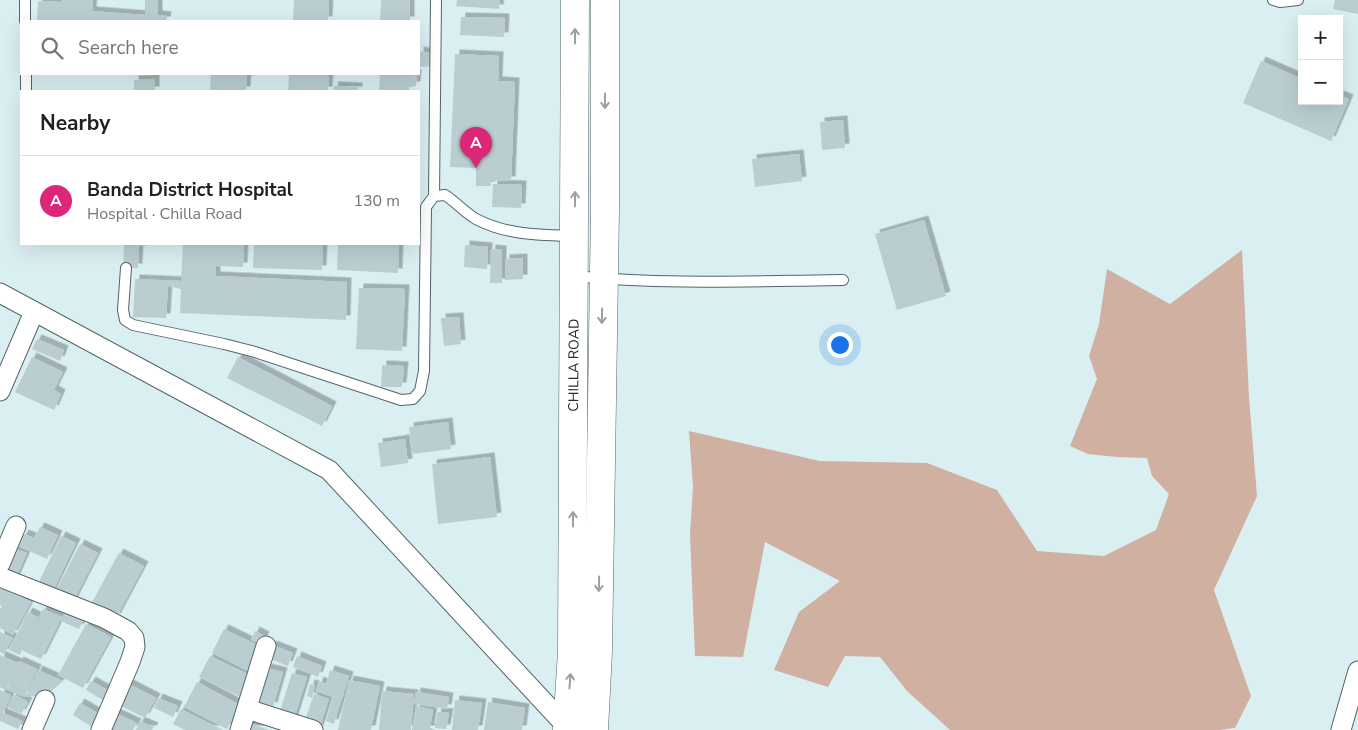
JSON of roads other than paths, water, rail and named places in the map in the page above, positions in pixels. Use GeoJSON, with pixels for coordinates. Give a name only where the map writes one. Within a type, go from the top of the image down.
{"type":"FeatureCollection","features":[{"type":"Feature","properties":{"kind":"main road","name":"CHILLA ROAD"},"geometry":{"type":"LineString","coordinates":[[567,729],[572,652],[575,0]]}},
{"type":"Feature","properties":{"kind":"main road"},"geometry":{"type":"LineString","coordinates":[[594,730],[598,651],[605,211],[605,0]]}},
{"type":"Feature","properties":{"kind":"street"},"geometry":{"type":"LineString","coordinates":[[0,294],[329,470],[567,729]]}},
{"type":"Feature","properties":{"kind":"street"},"geometry":{"type":"LineString","coordinates":[[0,391],[34,312]]}},
{"type":"Feature","properties":{"kind":"street"},"geometry":{"type":"LineString","coordinates":[[0,564],[16,526]]}},
{"type":"Feature","properties":{"kind":"street"},"geometry":{"type":"LineString","coordinates":[[0,577],[104,618],[128,631],[134,638],[135,647],[130,662],[101,730]]}},
{"type":"Feature","properties":{"kind":"street"},"geometry":{"type":"LineString","coordinates":[[240,730],[266,646]]}},
{"type":"Feature","properties":{"kind":"street"},"geometry":{"type":"LineString","coordinates":[[1341,730],[1358,672]]}},
{"type":"Feature","properties":{"kind":"street"},"geometry":{"type":"LineString","coordinates":[[32,730],[46,700]]}},
{"type":"Feature","properties":{"kind":"street"},"geometry":{"type":"LineString","coordinates":[[247,709],[312,730]]}},
{"type":"Feature","properties":{"kind":"lane"},"geometry":{"type":"LineString","coordinates":[[25,0],[25,20]]}},
{"type":"Feature","properties":{"kind":"lane"},"geometry":{"type":"LineString","coordinates":[[126,268],[123,310],[125,320],[133,325],[255,352],[401,400],[413,399],[420,391],[424,371],[426,207],[434,196],[436,0]]}},
{"type":"Feature","properties":{"kind":"lane"},"geometry":{"type":"LineString","coordinates":[[1273,0],[1280,2],[1298,0]]}},
{"type":"Feature","properties":{"kind":"lane"},"geometry":{"type":"LineString","coordinates":[[26,75],[26,90]]}},
{"type":"Feature","properties":{"kind":"lane"},"geometry":{"type":"LineString","coordinates":[[434,196],[445,195],[474,218],[497,228],[528,235],[575,236]]}},
{"type":"Feature","properties":{"kind":"lane"},"geometry":{"type":"LineString","coordinates":[[574,276],[711,281],[843,280]]}},
{"type":"Feature","properties":{"kind":"place","name":"Banda District Hospital"},"geometry":{"type":"Point","coordinates":[476,168]}}]}
